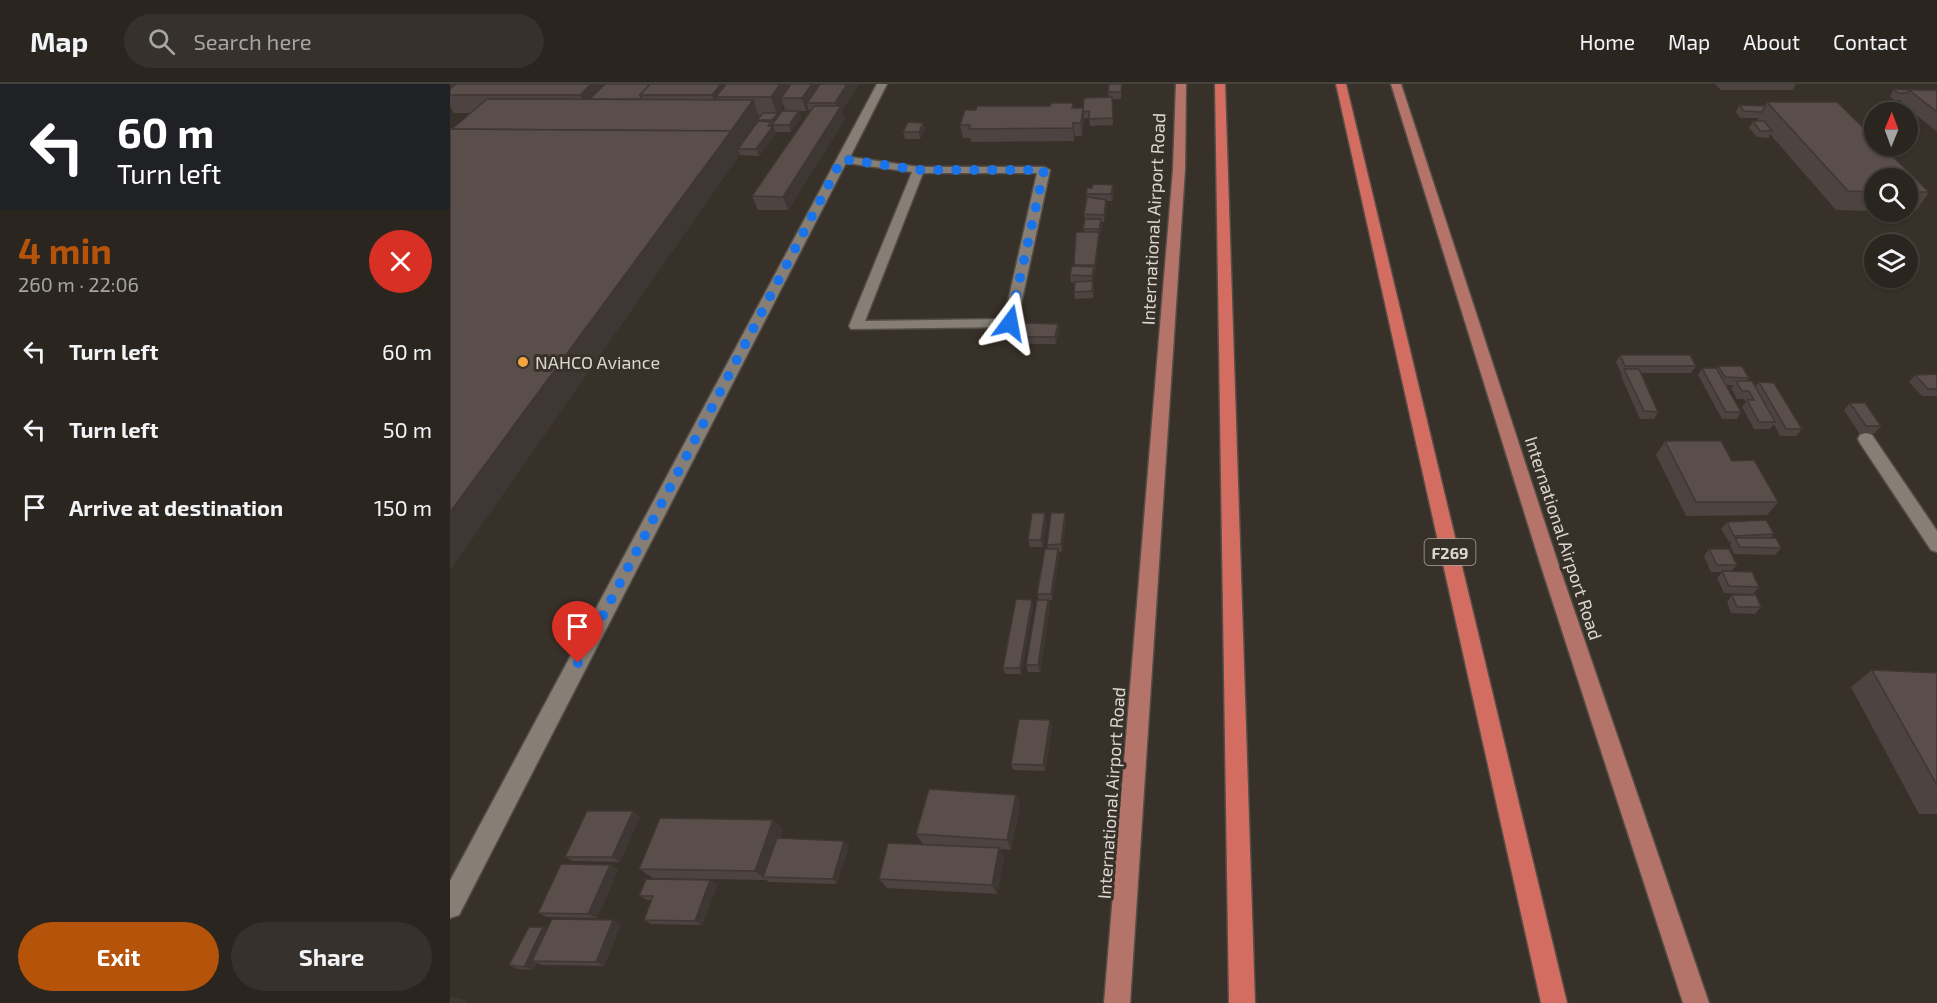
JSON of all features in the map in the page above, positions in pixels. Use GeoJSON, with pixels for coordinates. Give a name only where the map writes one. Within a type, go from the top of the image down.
{"type":"FeatureCollection","features":[{"type":"Feature","properties":{"kind":"highway"},"geometry":{"type":"LineString","coordinates":[[1220,92],[1242,1003]]}},
{"type":"Feature","properties":{"kind":"highway","name":"F269"},"geometry":{"type":"LineString","coordinates":[[1343,93],[1554,1003]]}},
{"type":"Feature","properties":{"kind":"main road","name":"International Airport Road"},"geometry":{"type":"LineString","coordinates":[[1117,1003],[1179,169],[1181,84]]}},
{"type":"Feature","properties":{"kind":"main road","name":"International Airport Road"},"geometry":{"type":"LineString","coordinates":[[1396,84],[1549,563],[1696,1003]]}},
{"type":"Feature","properties":{"kind":"lane"},"geometry":{"type":"LineString","coordinates":[[450,906],[882,84]]}},
{"type":"Feature","properties":{"kind":"lane"},"geometry":{"type":"LineString","coordinates":[[842,159],[919,170],[1044,170],[1010,323],[856,326],[919,170]]}},
{"type":"Feature","properties":{"kind":"lane"},"geometry":{"type":"LineString","coordinates":[[1866,439],[1937,545]]}},
{"type":"Feature","properties":{"kind":"building"},"geometry":{"type":"Polygon","coordinates":[[[456,84],[591,84],[580,95],[450,95],[450,89],[456,84]]]}},
{"type":"Feature","properties":{"kind":"building"},"geometry":{"type":"Polygon","coordinates":[[[605,84],[650,84],[639,99],[590,99],[605,84]]]}},
{"type":"Feature","properties":{"kind":"building"},"geometry":{"type":"Polygon","coordinates":[[[650,84],[721,84],[712,95],[640,95],[650,84]]]}},
{"type":"Feature","properties":{"kind":"building"},"geometry":{"type":"Polygon","coordinates":[[[726,84],[780,84],[771,97],[716,97],[726,84]]]}},
{"type":"Feature","properties":{"kind":"building"},"geometry":{"type":"Polygon","coordinates":[[[791,84],[812,84],[802,98],[781,98],[791,84]]]}},
{"type":"Feature","properties":{"kind":"building"},"geometry":{"type":"Polygon","coordinates":[[[820,84],[847,84],[835,103],[807,103],[820,84]]]}},
{"type":"Feature","properties":{"kind":"building"},"geometry":{"type":"Polygon","coordinates":[[[1109,84],[1122,84],[1121,92],[1108,92],[1109,84]]]}},
{"type":"Feature","properties":{"kind":"building"},"geometry":{"type":"Polygon","coordinates":[[[1894,89],[1913,90],[1898,93],[1894,89]]]}},
{"type":"Feature","properties":{"kind":"building"},"geometry":{"type":"Polygon","coordinates":[[[1909,90],[1937,90],[1937,112],[1909,90]]]}},
{"type":"Feature","properties":{"kind":"building"},"geometry":{"type":"Polygon","coordinates":[[[1112,97],[1113,118],[1089,119],[1089,111],[1083,112],[1084,98],[1112,97]]]}},
{"type":"Feature","properties":{"kind":"building"},"geometry":{"type":"Polygon","coordinates":[[[487,99],[753,100],[731,131],[452,129],[487,99]]]}},
{"type":"Feature","properties":{"kind":"building"},"geometry":{"type":"Polygon","coordinates":[[[1767,102],[1837,102],[1864,128],[1864,156],[1892,156],[1904,168],[1864,168],[1864,192],[1848,191],[1767,102]]]}},
{"type":"Feature","properties":{"kind":"building"},"geometry":{"type":"Polygon","coordinates":[[[1051,103],[1073,103],[1072,108],[1083,108],[1081,123],[1073,123],[1073,128],[969,129],[970,125],[960,125],[965,110],[976,110],[977,106],[1050,106],[1051,103]]]}},
{"type":"Feature","properties":{"kind":"building"},"geometry":{"type":"Polygon","coordinates":[[[1739,105],[1765,106],[1762,112],[1744,111],[1739,105]]]}},
{"type":"Feature","properties":{"kind":"building"},"geometry":{"type":"Polygon","coordinates":[[[814,106],[841,106],[783,197],[752,196],[814,106]]]}},
{"type":"Feature","properties":{"kind":"building"},"geometry":{"type":"Polygon","coordinates":[[[782,111],[799,111],[789,125],[772,125],[782,111]]]}},
{"type":"Feature","properties":{"kind":"building"},"geometry":{"type":"Polygon","coordinates":[[[763,113],[778,113],[772,120],[757,120],[763,113]]]}},
{"type":"Feature","properties":{"kind":"building"},"geometry":{"type":"Polygon","coordinates":[[[758,121],[771,122],[768,126],[773,126],[756,149],[738,149],[758,121]]]}},
{"type":"Feature","properties":{"kind":"building"},"geometry":{"type":"Polygon","coordinates":[[[1753,121],[1764,121],[1772,131],[1760,131],[1753,121]]]}},
{"type":"Feature","properties":{"kind":"building"},"geometry":{"type":"Polygon","coordinates":[[[908,122],[923,123],[919,132],[903,132],[908,122]]]}},
{"type":"Feature","properties":{"kind":"building","name":"NAHCO Aviance"},"geometry":{"type":"Polygon","coordinates":[[[450,129],[731,131],[450,512],[450,129]]]}},
{"type":"Feature","properties":{"kind":"building"},"geometry":{"type":"Polygon","coordinates":[[[1918,181],[1929,192],[1918,192],[1918,181]]]}},
{"type":"Feature","properties":{"kind":"building"},"geometry":{"type":"Polygon","coordinates":[[[1093,184],[1113,185],[1111,194],[1086,194],[1087,188],[1092,188],[1093,184]]]}},
{"type":"Feature","properties":{"kind":"building"},"geometry":{"type":"Polygon","coordinates":[[[1087,197],[1106,200],[1104,215],[1084,214],[1087,197]]]}},
{"type":"Feature","properties":{"kind":"building"},"geometry":{"type":"Polygon","coordinates":[[[1085,219],[1101,219],[1099,229],[1083,229],[1085,219]]]}},
{"type":"Feature","properties":{"kind":"building"},"geometry":{"type":"Polygon","coordinates":[[[1076,232],[1099,232],[1095,265],[1074,265],[1076,232]]]}},
{"type":"Feature","properties":{"kind":"building"},"geometry":{"type":"Polygon","coordinates":[[[1072,266],[1094,267],[1092,276],[1070,275],[1072,266]]]}},
{"type":"Feature","properties":{"kind":"building"},"geometry":{"type":"Polygon","coordinates":[[[1093,281],[1092,291],[1074,292],[1075,282],[1093,281]]]}},
{"type":"Feature","properties":{"kind":"building"},"geometry":{"type":"Polygon","coordinates":[[[1025,323],[1058,324],[1055,337],[1022,337],[1025,323]]]}},
{"type":"Feature","properties":{"kind":"building"},"geometry":{"type":"Polygon","coordinates":[[[1620,355],[1690,355],[1696,366],[1625,366],[1620,355]]]}},
{"type":"Feature","properties":{"kind":"building"},"geometry":{"type":"Polygon","coordinates":[[[1718,366],[1742,366],[1749,378],[1725,377],[1718,366]]]}},
{"type":"Feature","properties":{"kind":"building"},"geometry":{"type":"Polygon","coordinates":[[[1702,368],[1716,368],[1741,412],[1726,412],[1702,368]]]}},
{"type":"Feature","properties":{"kind":"building"},"geometry":{"type":"Polygon","coordinates":[[[1624,369],[1639,369],[1658,412],[1644,411],[1624,369]]]}},
{"type":"Feature","properties":{"kind":"building"},"geometry":{"type":"Polygon","coordinates":[[[1937,374],[1937,389],[1928,389],[1915,375],[1937,374]]]}},
{"type":"Feature","properties":{"kind":"building"},"geometry":{"type":"Polygon","coordinates":[[[1736,381],[1752,381],[1775,422],[1759,422],[1747,400],[1754,400],[1749,391],[1742,391],[1736,381]]]}},
{"type":"Feature","properties":{"kind":"building"},"geometry":{"type":"Polygon","coordinates":[[[1759,382],[1774,383],[1802,429],[1786,429],[1759,382]]]}},
{"type":"Feature","properties":{"kind":"building"},"geometry":{"type":"Polygon","coordinates":[[[1850,403],[1865,403],[1881,426],[1866,426],[1850,403]]]}},
{"type":"Feature","properties":{"kind":"building"},"geometry":{"type":"Polygon","coordinates":[[[1665,441],[1721,441],[1732,461],[1754,460],[1778,502],[1696,502],[1665,441]]]}},
{"type":"Feature","properties":{"kind":"building"},"geometry":{"type":"Polygon","coordinates":[[[1032,513],[1045,513],[1041,540],[1028,540],[1032,513]]]}},
{"type":"Feature","properties":{"kind":"building"},"geometry":{"type":"Polygon","coordinates":[[[1051,513],[1065,513],[1061,544],[1047,545],[1051,513]]]}},
{"type":"Feature","properties":{"kind":"building"},"geometry":{"type":"Polygon","coordinates":[[[1766,520],[1774,534],[1734,536],[1727,522],[1766,520]]]}},
{"type":"Feature","properties":{"kind":"building"},"geometry":{"type":"Polygon","coordinates":[[[1735,538],[1776,538],[1781,548],[1740,547],[1735,538]]]}},
{"type":"Feature","properties":{"kind":"building"},"geometry":{"type":"Polygon","coordinates":[[[1045,549],[1058,549],[1051,594],[1037,594],[1045,549]]]}},
{"type":"Feature","properties":{"kind":"building"},"geometry":{"type":"Polygon","coordinates":[[[1709,549],[1729,549],[1737,565],[1717,565],[1709,549]]]}},
{"type":"Feature","properties":{"kind":"building"},"geometry":{"type":"Polygon","coordinates":[[[1722,571],[1752,572],[1759,587],[1729,586],[1722,571]]]}},
{"type":"Feature","properties":{"kind":"building"},"geometry":{"type":"Polygon","coordinates":[[[1732,595],[1756,595],[1761,607],[1737,607],[1732,595]]]}},
{"type":"Feature","properties":{"kind":"building"},"geometry":{"type":"Polygon","coordinates":[[[1016,599],[1032,600],[1020,668],[1003,668],[1016,599]]]}},
{"type":"Feature","properties":{"kind":"building"},"geometry":{"type":"Polygon","coordinates":[[[1037,600],[1048,600],[1038,665],[1026,665],[1037,600]]]}},
{"type":"Feature","properties":{"kind":"building"},"geometry":{"type":"Polygon","coordinates":[[[1872,670],[1937,673],[1937,785],[1872,670]]]}},
{"type":"Feature","properties":{"kind":"building"},"geometry":{"type":"Polygon","coordinates":[[[1019,719],[1050,720],[1043,765],[1011,764],[1019,719]]]}},
{"type":"Feature","properties":{"kind":"building"},"geometry":{"type":"Polygon","coordinates":[[[929,789],[1016,795],[1007,840],[916,834],[929,789]]]}},
{"type":"Feature","properties":{"kind":"building"},"geometry":{"type":"Polygon","coordinates":[[[587,811],[633,811],[612,857],[565,857],[587,811]]]}},
{"type":"Feature","properties":{"kind":"building"},"geometry":{"type":"Polygon","coordinates":[[[660,818],[773,820],[755,871],[639,869],[660,818]]]}},
{"type":"Feature","properties":{"kind":"building"},"geometry":{"type":"Polygon","coordinates":[[[777,838],[844,841],[833,879],[763,877],[777,838]]]}},
{"type":"Feature","properties":{"kind":"building"},"geometry":{"type":"Polygon","coordinates":[[[888,843],[999,848],[992,885],[879,879],[888,843]]]}},
{"type":"Feature","properties":{"kind":"building"},"geometry":{"type":"Polygon","coordinates":[[[561,864],[610,865],[588,914],[538,913],[561,864]]]}},
{"type":"Feature","properties":{"kind":"building"},"geometry":{"type":"Polygon","coordinates":[[[646,879],[710,880],[695,921],[644,920],[653,896],[639,896],[646,879]]]}},
{"type":"Feature","properties":{"kind":"building"},"geometry":{"type":"Polygon","coordinates":[[[552,919],[613,920],[596,962],[532,961],[552,919]]]}},
{"type":"Feature","properties":{"kind":"building"},"geometry":{"type":"Polygon","coordinates":[[[529,927],[543,927],[524,967],[509,965],[529,927]]]}},
{"type":"Feature","properties":{"kind":"place","name":"NAHCO Aviance"},"geometry":{"type":"Point","coordinates":[523,362]}},
{"type":"Feature","properties":{"kind":"route"},"geometry":{"type":"LineString","coordinates":[[578,663],[842,159],[919,170],[1044,170],[1010,323]]}}]}
